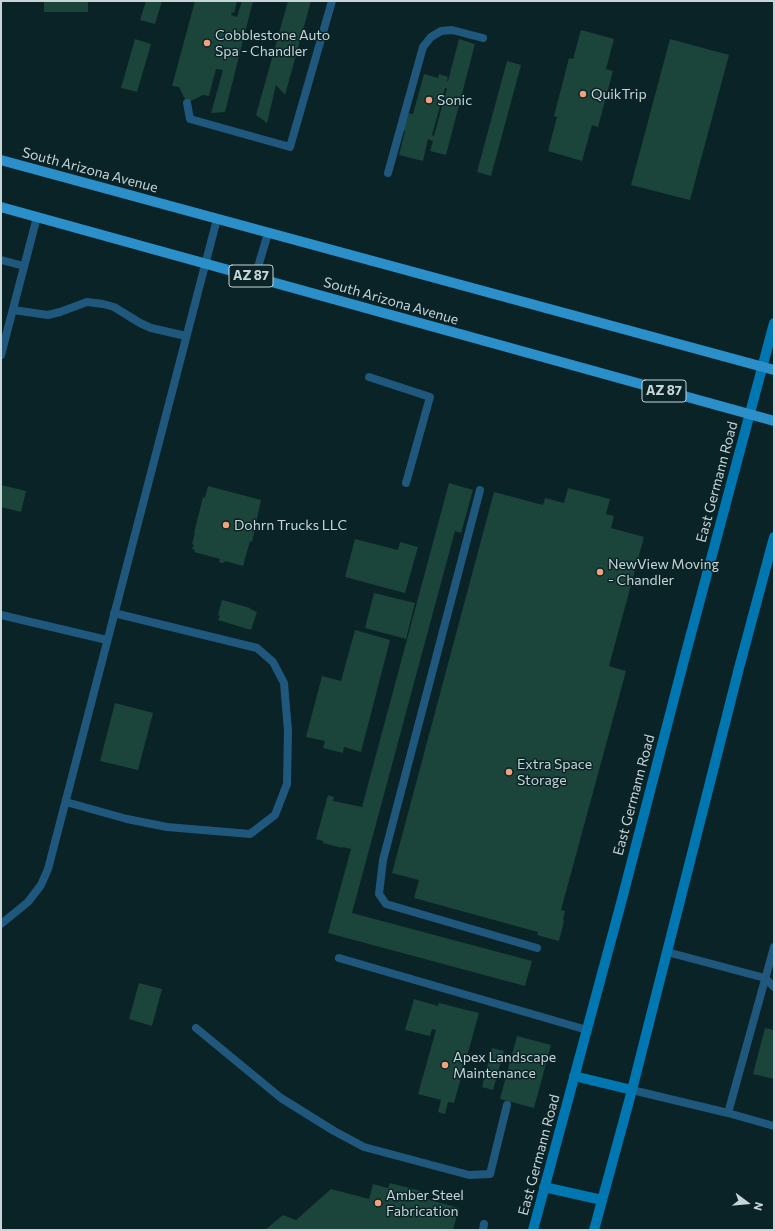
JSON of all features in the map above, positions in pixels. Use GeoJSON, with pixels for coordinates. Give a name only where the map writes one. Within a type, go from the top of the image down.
{"type":"FeatureCollection","features":[{"type":"Feature","properties":{"kind":"main road","name":"South Arizona Avenue"},"geometry":{"type":"LineString","coordinates":[[1,160],[774,370]]}},
{"type":"Feature","properties":{"kind":"main road","name":"South Arizona Avenue"},"geometry":{"type":"LineString","coordinates":[[1,207],[774,421]]}},
{"type":"Feature","properties":{"kind":"main road","name":"East Germann Road"},"geometry":{"type":"LineString","coordinates":[[533,1230],[774,323]]}},
{"type":"Feature","properties":{"kind":"main road"},"geometry":{"type":"LineString","coordinates":[[594,1230],[632,1090],[738,668],[774,537]]}},
{"type":"Feature","properties":{"kind":"main road"},"geometry":{"type":"LineString","coordinates":[[574,1076],[632,1090]]}},
{"type":"Feature","properties":{"kind":"main road"},"geometry":{"type":"LineString","coordinates":[[544,1187],[602,1200]]}},
{"type":"Feature","properties":{"kind":"lane"},"geometry":{"type":"LineString","coordinates":[[187,103],[190,119],[290,147],[332,1]]}},
{"type":"Feature","properties":{"kind":"lane"},"geometry":{"type":"LineString","coordinates":[[388,173],[423,47],[431,37],[441,31],[452,30],[484,38]]}},
{"type":"Feature","properties":{"kind":"lane"},"geometry":{"type":"LineString","coordinates":[[1,355],[37,217]]}},
{"type":"Feature","properties":{"kind":"lane"},"geometry":{"type":"LineString","coordinates":[[1,924],[28,902],[41,885],[48,869],[217,219]]}},
{"type":"Feature","properties":{"kind":"lane"},"geometry":{"type":"LineString","coordinates":[[255,277],[268,233]]}},
{"type":"Feature","properties":{"kind":"lane"},"geometry":{"type":"LineString","coordinates":[[1,260],[24,266]]}},
{"type":"Feature","properties":{"kind":"lane"},"geometry":{"type":"LineString","coordinates":[[13,310],[48,315],[87,302],[103,304],[114,307],[151,328],[186,336]]}},
{"type":"Feature","properties":{"kind":"lane"},"geometry":{"type":"LineString","coordinates":[[368,378],[430,397],[406,483]]}},
{"type":"Feature","properties":{"kind":"lane"},"geometry":{"type":"LineString","coordinates":[[480,490],[383,860],[379,894],[386,904],[538,948]]}},
{"type":"Feature","properties":{"kind":"lane"},"geometry":{"type":"LineString","coordinates":[[66,802],[127,819],[167,827],[250,834],[274,815],[287,784],[288,731],[284,683],[273,662],[257,648],[114,613]]}},
{"type":"Feature","properties":{"kind":"lane"},"geometry":{"type":"LineString","coordinates":[[1,615],[107,640]]}},
{"type":"Feature","properties":{"kind":"lane"},"geometry":{"type":"LineString","coordinates":[[728,1113],[774,947]]}},
{"type":"Feature","properties":{"kind":"lane"},"geometry":{"type":"LineString","coordinates":[[667,952],[765,978],[774,986]]}},
{"type":"Feature","properties":{"kind":"lane"},"geometry":{"type":"LineString","coordinates":[[339,958],[587,1030]]}},
{"type":"Feature","properties":{"kind":"lane"},"geometry":{"type":"LineString","coordinates":[[196,1028],[281,1098],[334,1131],[364,1147],[469,1175],[490,1174],[507,1105]]}},
{"type":"Feature","properties":{"kind":"lane"},"geometry":{"type":"LineString","coordinates":[[632,1090],[728,1113],[774,1126]]}},
{"type":"Feature","properties":{"kind":"building"},"geometry":{"type":"Polygon","coordinates":[[[44,1],[88,1],[88,12],[44,12],[44,1]]]}},
{"type":"Feature","properties":{"kind":"building"},"geometry":{"type":"Polygon","coordinates":[[[146,1],[162,1],[155,24],[140,20],[146,1]]]}},
{"type":"Feature","properties":{"kind":"building","name":"Cobblestone Auto Spa - Chandler"},"geometry":{"type":"Polygon","coordinates":[[[195,1],[237,1],[234,13],[232,12],[231,15],[237,17],[242,1],[253,1],[225,112],[211,113],[223,70],[216,69],[209,96],[203,95],[187,103],[179,87],[172,86],[195,1]]]}},
{"type":"Feature","properties":{"kind":"building"},"geometry":{"type":"Polygon","coordinates":[[[288,1],[311,1],[285,95],[276,85],[267,123],[256,115],[288,1]]]}},
{"type":"Feature","properties":{"kind":"building","name":"QuikTrip"},"geometry":{"type":"Polygon","coordinates":[[[581,30],[614,39],[606,69],[613,71],[598,127],[592,125],[582,161],[548,151],[557,117],[554,116],[569,58],[573,59],[581,30]]]}},
{"type":"Feature","properties":{"kind":"building"},"geometry":{"type":"Polygon","coordinates":[[[135,39],[151,44],[137,92],[121,88],[135,39]]]}},
{"type":"Feature","properties":{"kind":"building"},"geometry":{"type":"Polygon","coordinates":[[[459,39],[475,44],[446,155],[430,151],[433,141],[428,139],[423,161],[399,155],[405,131],[402,130],[407,113],[413,114],[424,74],[438,78],[439,74],[448,77],[448,81],[459,39]],[[445,88],[432,135],[434,136],[447,88],[445,88]]]}},
{"type":"Feature","properties":{"kind":"building"},"geometry":{"type":"Polygon","coordinates":[[[670,39],[729,55],[690,200],[631,185],[670,39]]]}},
{"type":"Feature","properties":{"kind":"building"},"geometry":{"type":"Polygon","coordinates":[[[507,61],[521,65],[491,176],[477,172],[507,61]]]}},
{"type":"Feature","properties":{"kind":"building"},"geometry":{"type":"Polygon","coordinates":[[[449,483],[473,490],[461,533],[455,531],[352,913],[532,961],[525,986],[328,933],[351,849],[323,843],[323,841],[316,839],[328,795],[334,797],[333,801],[362,807],[449,483]]]}},
{"type":"Feature","properties":{"kind":"building"},"geometry":{"type":"Polygon","coordinates":[[[1,485],[26,491],[21,512],[1,507],[1,485]]]}},
{"type":"Feature","properties":{"kind":"building","name":"Dohrn Trucks LLC"},"geometry":{"type":"Polygon","coordinates":[[[208,486],[261,500],[252,542],[250,541],[243,566],[225,561],[224,563],[219,562],[220,559],[194,552],[195,550],[192,549],[194,545],[192,544],[194,533],[203,497],[205,498],[208,486]]]}},
{"type":"Feature","properties":{"kind":"building","name":"Extra Space Storage"},"geometry":{"type":"Polygon","coordinates":[[[568,488],[610,499],[606,514],[614,516],[611,528],[644,537],[609,666],[626,671],[561,910],[565,911],[559,941],[537,935],[538,932],[414,898],[419,880],[392,873],[494,492],[543,505],[545,498],[564,503],[568,488]]]}},
{"type":"Feature","properties":{"kind":"building"},"geometry":{"type":"Polygon","coordinates":[[[355,539],[398,550],[400,542],[418,547],[405,593],[345,577],[355,539]]]}},
{"type":"Feature","properties":{"kind":"building"},"geometry":{"type":"Polygon","coordinates":[[[374,593],[415,603],[406,639],[365,628],[374,593]]]}},
{"type":"Feature","properties":{"kind":"building"},"geometry":{"type":"Polygon","coordinates":[[[222,600],[250,608],[257,612],[251,630],[218,620],[222,600]]]}},
{"type":"Feature","properties":{"kind":"building"},"geometry":{"type":"Polygon","coordinates":[[[355,630],[390,640],[361,752],[344,747],[343,753],[323,748],[325,741],[306,737],[322,676],[341,681],[355,630]]]}},
{"type":"Feature","properties":{"kind":"building"},"geometry":{"type":"Polygon","coordinates":[[[115,703],[153,713],[138,770],[100,761],[115,703]]]}},
{"type":"Feature","properties":{"kind":"building"},"geometry":{"type":"Polygon","coordinates":[[[139,983],[162,989],[152,1026],[129,1019],[139,983]]]}},
{"type":"Feature","properties":{"kind":"building","name":"Apex Landscape Maintenance"},"geometry":{"type":"Polygon","coordinates":[[[414,999],[438,1006],[439,1003],[479,1013],[454,1103],[448,1102],[445,1114],[438,1112],[441,1100],[418,1094],[436,1030],[432,1029],[430,1036],[405,1030],[414,999]]]}},
{"type":"Feature","properties":{"kind":"building"},"geometry":{"type":"Polygon","coordinates":[[[765,1028],[774,1030],[774,1079],[753,1074],[765,1028]]]}},
{"type":"Feature","properties":{"kind":"building"},"geometry":{"type":"Polygon","coordinates":[[[517,1036],[551,1045],[534,1108],[500,1099],[517,1036]]]}},
{"type":"Feature","properties":{"kind":"building"},"geometry":{"type":"Polygon","coordinates":[[[492,1048],[504,1051],[493,1090],[482,1087],[492,1048]]]}},
{"type":"Feature","properties":{"kind":"building","name":"Amber Steel Fabrication"},"geometry":{"type":"Polygon","coordinates":[[[390,1183],[421,1191],[419,1197],[459,1208],[453,1230],[265,1230],[283,1215],[296,1220],[331,1189],[369,1199],[373,1184],[388,1188],[390,1183]]]}},
{"type":"Feature","properties":{"kind":"place","name":"Cobblestone Auto Spa - Chandler"},"geometry":{"type":"Point","coordinates":[207,43]}},
{"type":"Feature","properties":{"kind":"place","name":"QuikTrip"},"geometry":{"type":"Point","coordinates":[583,94]}},
{"type":"Feature","properties":{"kind":"place","name":"Sonic"},"geometry":{"type":"Point","coordinates":[429,100]}},
{"type":"Feature","properties":{"kind":"place","name":"Dohrn Trucks LLC"},"geometry":{"type":"Point","coordinates":[226,525]}},
{"type":"Feature","properties":{"kind":"place","name":"NewView Moving - Chandler"},"geometry":{"type":"Point","coordinates":[600,572]}},
{"type":"Feature","properties":{"kind":"place","name":"Extra Space Storage"},"geometry":{"type":"Point","coordinates":[509,772]}},
{"type":"Feature","properties":{"kind":"place","name":"Apex Landscape Maintenance"},"geometry":{"type":"Point","coordinates":[445,1065]}},
{"type":"Feature","properties":{"kind":"place","name":"Amber Steel Fabrication"},"geometry":{"type":"Point","coordinates":[378,1203]}}]}
